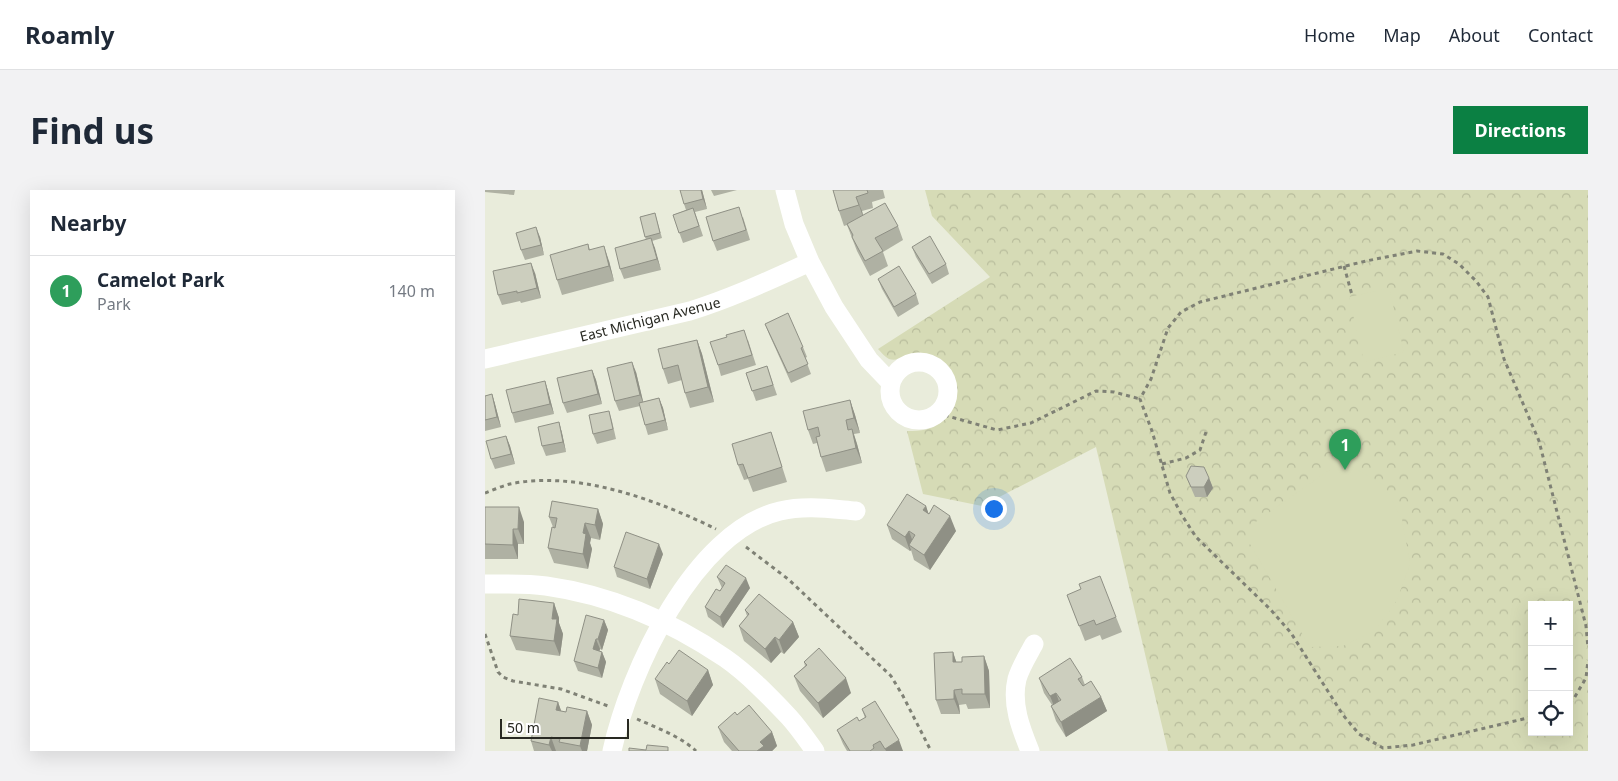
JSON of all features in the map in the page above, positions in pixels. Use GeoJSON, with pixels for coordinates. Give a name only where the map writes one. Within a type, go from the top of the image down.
{"type":"FeatureCollection","features":[{"type":"Feature","properties":{"kind":"street"},"geometry":{"type":"LineString","coordinates":[[785,190],[794,224],[810,262],[834,307],[869,360],[891,383]]}},
{"type":"Feature","properties":{"kind":"street","name":"East Michigan Avenue"},"geometry":{"type":"LineString","coordinates":[[485,359],[690,311],[750,290],[810,262]]}},
{"type":"Feature","properties":{"kind":"street"},"geometry":{"type":"LineString","coordinates":[[912,363],[931,365],[939,371],[945,378],[947,398],[944,406],[937,413],[930,418],[921,420],[911,419],[896,409],[891,401],[890,392],[891,383],[896,374],[912,363]]}},
{"type":"Feature","properties":{"kind":"street"},"geometry":{"type":"LineString","coordinates":[[612,751],[616,732],[631,690],[662,621],[686,585],[714,550],[745,527],[762,517],[780,511],[811,507],[856,511]]}},
{"type":"Feature","properties":{"kind":"street"},"geometry":{"type":"LineString","coordinates":[[485,584],[546,586],[586,594],[662,621],[726,659],[762,690],[791,719],[815,751]]}},
{"type":"Feature","properties":{"kind":"street"},"geometry":{"type":"LineString","coordinates":[[1030,751],[1020,724],[1015,702],[1015,690],[1017,678],[1034,644]]}},
{"type":"Feature","properties":{"kind":"path"},"geometry":{"type":"LineString","coordinates":[[1528,719],[1413,745],[1383,748],[1359,734],[1343,715],[1291,633],[1271,610],[1196,537],[1170,493],[1140,399],[1151,379],[1169,328],[1181,312],[1200,302],[1344,266],[1417,251],[1443,254],[1459,264],[1476,281],[1488,297],[1504,359],[1539,441],[1586,626],[1588,648]]}},
{"type":"Feature","properties":{"kind":"path"},"geometry":{"type":"LineString","coordinates":[[1344,266],[1352,295]]}},
{"type":"Feature","properties":{"kind":"path"},"geometry":{"type":"LineString","coordinates":[[937,413],[997,430],[1031,423],[1096,391],[1114,392],[1140,399]]}},
{"type":"Feature","properties":{"kind":"path"},"geometry":{"type":"LineString","coordinates":[[1162,464],[1186,458],[1200,450],[1206,432]]}},
{"type":"Feature","properties":{"kind":"path"},"geometry":{"type":"LineString","coordinates":[[485,493],[509,484],[534,481],[562,481],[637,496],[680,512],[721,532]]}},
{"type":"Feature","properties":{"kind":"path"},"geometry":{"type":"LineString","coordinates":[[742,544],[789,579],[891,676],[931,751]]}},
{"type":"Feature","properties":{"kind":"path"},"geometry":{"type":"LineString","coordinates":[[485,634],[498,672],[503,677],[513,681],[561,689],[614,709]]}},
{"type":"Feature","properties":{"kind":"path"},"geometry":{"type":"LineString","coordinates":[[1573,700],[1586,678],[1588,660]]}},
{"type":"Feature","properties":{"kind":"path"},"geometry":{"type":"LineString","coordinates":[[632,716],[676,737],[696,751]]}},
{"type":"Feature","properties":{"kind":"green space"},"geometry":{"type":"Polygon","coordinates":[[[925,190],[1588,190],[1588,751],[1168,751],[1096,447],[982,506],[923,494],[907,431],[930,428],[946,418],[955,403],[955,383],[948,369],[931,356],[915,354],[892,360],[878,349],[990,277],[932,216],[925,190]]]}},
{"type":"Feature","properties":{"kind":"green space"},"geometry":{"type":"Polygon","coordinates":[[[1389,288],[1404,352],[1364,362],[1349,297],[1389,288]]]}},
{"type":"Feature","properties":{"kind":"green space"},"geometry":{"type":"Polygon","coordinates":[[[1342,461],[1384,485],[1402,519],[1410,564],[1397,600],[1375,631],[1343,646],[1310,647],[1247,539],[1250,526],[1342,461]]]}},
{"type":"Feature","properties":{"kind":"building"},"geometry":{"type":"Polygon","coordinates":[[[680,190],[701,190],[703,199],[684,204],[680,190]]]}},
{"type":"Feature","properties":{"kind":"building"},"geometry":{"type":"Polygon","coordinates":[[[833,190],[867,190],[868,193],[856,197],[859,205],[839,211],[833,190]]]}},
{"type":"Feature","properties":{"kind":"building"},"geometry":{"type":"Polygon","coordinates":[[[885,203],[898,226],[875,238],[883,251],[865,261],[847,224],[885,203]]]}},
{"type":"Feature","properties":{"kind":"building"},"geometry":{"type":"Polygon","coordinates":[[[739,207],[746,230],[713,241],[706,217],[739,207]]]}},
{"type":"Feature","properties":{"kind":"building"},"geometry":{"type":"Polygon","coordinates":[[[693,208],[699,226],[679,233],[673,215],[693,208]]]}},
{"type":"Feature","properties":{"kind":"building"},"geometry":{"type":"Polygon","coordinates":[[[655,213],[660,233],[645,237],[640,217],[655,213]]]}},
{"type":"Feature","properties":{"kind":"building"},"geometry":{"type":"Polygon","coordinates":[[[536,227],[541,245],[521,250],[516,233],[536,227]]]}},
{"type":"Feature","properties":{"kind":"building"},"geometry":{"type":"Polygon","coordinates":[[[930,236],[946,264],[929,274],[912,247],[930,236]]]}},
{"type":"Feature","properties":{"kind":"building"},"geometry":{"type":"Polygon","coordinates":[[[651,238],[657,259],[620,269],[615,248],[651,238]]]}},
{"type":"Feature","properties":{"kind":"building"},"geometry":{"type":"Polygon","coordinates":[[[588,244],[589,250],[604,246],[609,266],[557,280],[550,255],[588,244]]]}},
{"type":"Feature","properties":{"kind":"building"},"geometry":{"type":"Polygon","coordinates":[[[531,263],[537,288],[498,295],[493,271],[531,263]]]}},
{"type":"Feature","properties":{"kind":"building"},"geometry":{"type":"Polygon","coordinates":[[[899,266],[916,294],[894,307],[878,279],[899,266]]]}},
{"type":"Feature","properties":{"kind":"building"},"geometry":{"type":"Polygon","coordinates":[[[788,313],[803,347],[801,348],[808,364],[788,373],[765,324],[788,313]]]}},
{"type":"Feature","properties":{"kind":"building"},"geometry":{"type":"Polygon","coordinates":[[[744,330],[752,355],[718,365],[710,342],[744,330]]]}},
{"type":"Feature","properties":{"kind":"building"},"geometry":{"type":"Polygon","coordinates":[[[697,340],[708,387],[685,393],[678,365],[663,369],[658,349],[697,340]]]}},
{"type":"Feature","properties":{"kind":"building"},"geometry":{"type":"Polygon","coordinates":[[[632,362],[640,395],[615,401],[607,368],[632,362]]]}},
{"type":"Feature","properties":{"kind":"building"},"geometry":{"type":"Polygon","coordinates":[[[767,366],[773,385],[752,391],[746,373],[767,366]]]}},
{"type":"Feature","properties":{"kind":"building"},"geometry":{"type":"Polygon","coordinates":[[[592,370],[598,394],[563,403],[557,378],[592,370]]]}},
{"type":"Feature","properties":{"kind":"building"},"geometry":{"type":"Polygon","coordinates":[[[545,381],[550,404],[512,413],[506,390],[545,381]]]}},
{"type":"Feature","properties":{"kind":"building"},"geometry":{"type":"Polygon","coordinates":[[[492,394],[497,417],[485,420],[485,396],[492,394]]]}},
{"type":"Feature","properties":{"kind":"building"},"geometry":{"type":"Polygon","coordinates":[[[659,398],[665,420],[645,425],[639,403],[659,398]]]}},
{"type":"Feature","properties":{"kind":"building"},"geometry":{"type":"Polygon","coordinates":[[[850,400],[854,418],[846,420],[848,430],[852,429],[856,448],[821,457],[816,437],[820,436],[818,427],[808,430],[803,411],[850,400]]]}},
{"type":"Feature","properties":{"kind":"building"},"geometry":{"type":"Polygon","coordinates":[[[609,411],[613,429],[593,434],[589,415],[609,411]]]}},
{"type":"Feature","properties":{"kind":"building"},"geometry":{"type":"Polygon","coordinates":[[[559,422],[563,442],[542,446],[538,427],[559,422]]]}},
{"type":"Feature","properties":{"kind":"building"},"geometry":{"type":"Polygon","coordinates":[[[771,432],[782,467],[748,478],[743,464],[738,465],[732,444],[771,432]]]}},
{"type":"Feature","properties":{"kind":"building"},"geometry":{"type":"Polygon","coordinates":[[[506,436],[511,454],[491,459],[486,441],[506,436]]]}},
{"type":"Feature","properties":{"kind":"building"},"geometry":{"type":"Polygon","coordinates":[[[1191,466],[1204,467],[1209,478],[1204,487],[1191,487],[1186,476],[1191,466]]]}},
{"type":"Feature","properties":{"kind":"building"},"geometry":{"type":"Polygon","coordinates":[[[907,494],[926,506],[923,510],[929,514],[934,505],[950,516],[924,555],[909,545],[915,535],[909,531],[905,537],[887,525],[907,494]]]}},
{"type":"Feature","properties":{"kind":"building"},"geometry":{"type":"Polygon","coordinates":[[[552,501],[598,509],[595,525],[585,523],[583,533],[586,534],[583,554],[548,548],[552,527],[555,528],[557,518],[549,517],[552,501]]]}},
{"type":"Feature","properties":{"kind":"building"},"geometry":{"type":"Polygon","coordinates":[[[485,507],[519,507],[518,529],[513,529],[513,545],[485,544],[485,507]]]}},
{"type":"Feature","properties":{"kind":"building"},"geometry":{"type":"Polygon","coordinates":[[[626,532],[659,544],[647,579],[614,567],[626,532]]]}},
{"type":"Feature","properties":{"kind":"building"},"geometry":{"type":"Polygon","coordinates":[[[726,565],[746,578],[720,617],[705,607],[716,589],[720,591],[725,583],[717,577],[726,565]]]}},
{"type":"Feature","properties":{"kind":"building"},"geometry":{"type":"Polygon","coordinates":[[[1100,576],[1116,617],[1096,625],[1094,620],[1079,626],[1067,595],[1081,589],[1079,584],[1100,576]]]}},
{"type":"Feature","properties":{"kind":"building"},"geometry":{"type":"Polygon","coordinates":[[[759,594],[793,622],[779,640],[775,637],[765,649],[739,626],[749,614],[745,610],[759,594]]]}},
{"type":"Feature","properties":{"kind":"building"},"geometry":{"type":"Polygon","coordinates":[[[519,599],[554,603],[552,619],[557,619],[554,641],[510,636],[513,614],[518,615],[519,599]]]}},
{"type":"Feature","properties":{"kind":"building"},"geometry":{"type":"Polygon","coordinates":[[[586,615],[604,620],[593,649],[602,652],[598,668],[574,661],[586,615]]]}},
{"type":"Feature","properties":{"kind":"building"},"geometry":{"type":"Polygon","coordinates":[[[819,648],[846,678],[818,703],[794,676],[807,665],[804,662],[819,648]]]}},
{"type":"Feature","properties":{"kind":"building"},"geometry":{"type":"Polygon","coordinates":[[[679,650],[708,670],[687,701],[655,679],[667,662],[669,664],[679,650]]]}},
{"type":"Feature","properties":{"kind":"building"},"geometry":{"type":"Polygon","coordinates":[[[953,652],[953,662],[962,662],[962,657],[984,656],[985,694],[962,694],[962,689],[954,690],[954,699],[936,700],[934,653],[953,652]]]}},
{"type":"Feature","properties":{"kind":"building"},"geometry":{"type":"Polygon","coordinates":[[[1070,658],[1082,677],[1078,679],[1083,686],[1091,681],[1101,697],[1061,722],[1051,706],[1061,700],[1056,693],[1050,696],[1039,678],[1070,658]]]}},
{"type":"Feature","properties":{"kind":"building"},"geometry":{"type":"Polygon","coordinates":[[[539,698],[558,702],[556,710],[566,712],[567,707],[587,711],[580,746],[559,742],[560,739],[551,737],[549,745],[531,741],[539,698]]]}},
{"type":"Feature","properties":{"kind":"building"},"geometry":{"type":"Polygon","coordinates":[[[875,701],[899,740],[885,749],[880,741],[873,745],[874,748],[870,751],[850,751],[837,730],[857,717],[859,721],[866,717],[862,709],[875,701]]]}},
{"type":"Feature","properties":{"kind":"building"},"geometry":{"type":"Polygon","coordinates":[[[749,705],[772,732],[760,742],[764,746],[757,751],[739,751],[718,727],[735,712],[737,715],[749,705]]]}},
{"type":"Feature","properties":{"kind":"building"},"geometry":{"type":"Polygon","coordinates":[[[647,745],[668,747],[668,751],[629,751],[629,748],[646,750],[647,745]]]}},
{"type":"Feature","properties":{"kind":"place","name":"Camelot Park"},"geometry":{"type":"Point","coordinates":[1345,470]}}]}
